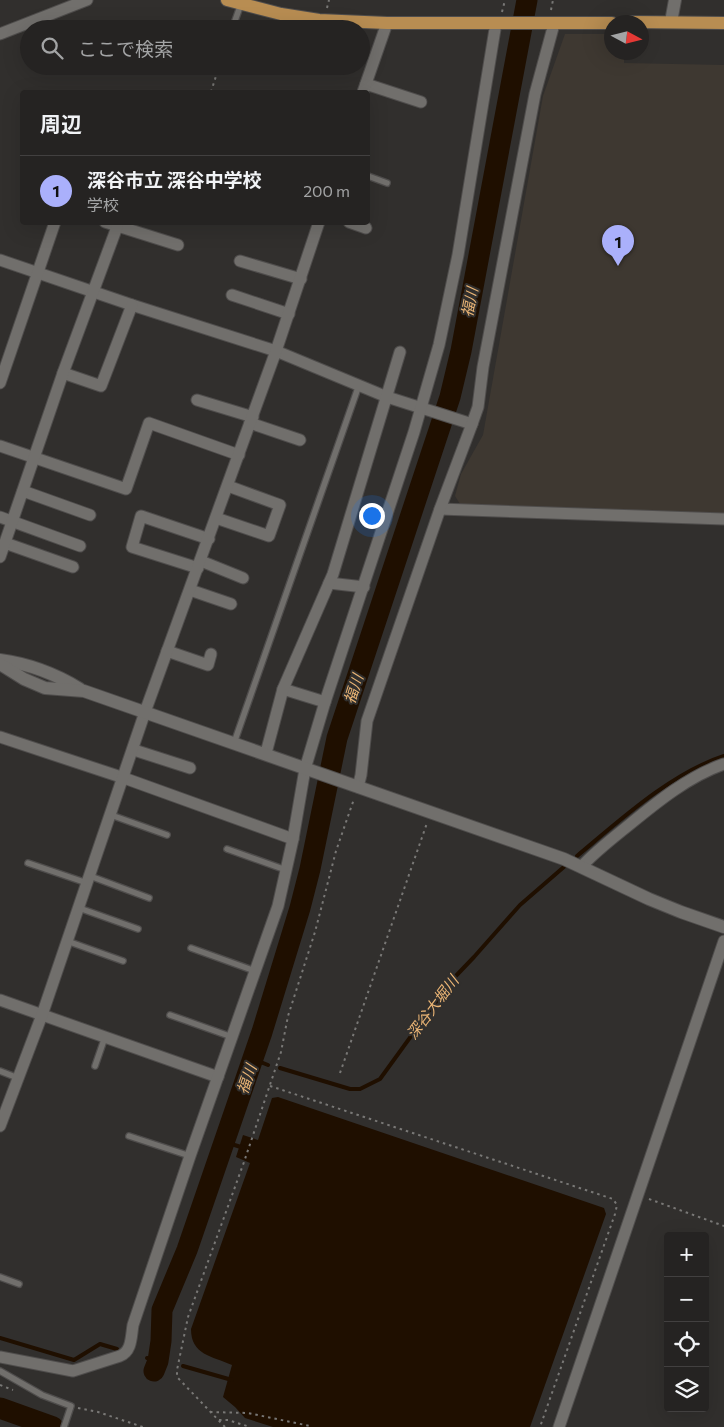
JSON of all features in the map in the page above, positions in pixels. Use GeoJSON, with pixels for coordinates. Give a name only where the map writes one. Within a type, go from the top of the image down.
{"type":"FeatureCollection","features":[{"type":"Feature","properties":{"kind":"main road"},"geometry":{"type":"LineString","coordinates":[[227,0],[281,14],[319,20]]}},
{"type":"Feature","properties":{"kind":"main road"},"geometry":{"type":"LineString","coordinates":[[370,22],[604,23]]}},
{"type":"Feature","properties":{"kind":"main road"},"geometry":{"type":"LineString","coordinates":[[649,22],[724,23]]}},
{"type":"Feature","properties":{"kind":"street"},"geometry":{"type":"LineString","coordinates":[[36,20],[87,0]]}},
{"type":"Feature","properties":{"kind":"street"},"geometry":{"type":"LineString","coordinates":[[671,22],[675,0]]}},
{"type":"Feature","properties":{"kind":"street"},"geometry":{"type":"LineString","coordinates":[[370,71],[387,23]]}},
{"type":"Feature","properties":{"kind":"street"},"geometry":{"type":"LineString","coordinates":[[0,1357],[74,1371],[124,1354],[130,1347],[133,1325],[278,906],[325,702],[423,408],[439,345],[458,255],[500,23]]}},
{"type":"Feature","properties":{"kind":"street"},"geometry":{"type":"LineString","coordinates":[[353,786],[361,775],[367,721],[469,423],[478,407],[485,358],[534,94],[549,24]]}},
{"type":"Feature","properties":{"kind":"street"},"geometry":{"type":"LineString","coordinates":[[0,34],[20,26]]}},
{"type":"Feature","properties":{"kind":"street"},"geometry":{"type":"LineString","coordinates":[[369,75],[364,88],[421,102]]}},
{"type":"Feature","properties":{"kind":"street"},"geometry":{"type":"LineString","coordinates":[[0,383],[54,225]]}},
{"type":"Feature","properties":{"kind":"street"},"geometry":{"type":"LineString","coordinates":[[112,225],[178,245]]}},
{"type":"Feature","properties":{"kind":"street"},"geometry":{"type":"LineString","coordinates":[[0,1126],[3,1109],[18,1078],[42,1014],[134,750],[145,712],[276,351],[318,225]]}},
{"type":"Feature","properties":{"kind":"street"},"geometry":{"type":"LineString","coordinates":[[358,225],[366,228]]}},
{"type":"Feature","properties":{"kind":"street"},"geometry":{"type":"LineString","coordinates":[[73,567],[1,552],[13,522],[63,373],[117,227]]}},
{"type":"Feature","properties":{"kind":"street"},"geometry":{"type":"LineString","coordinates":[[0,260],[276,351],[387,397],[469,423]]}},
{"type":"Feature","properties":{"kind":"street"},"geometry":{"type":"LineString","coordinates":[[240,260],[301,279]]}},
{"type":"Feature","properties":{"kind":"street"},"geometry":{"type":"LineString","coordinates":[[232,295],[289,314]]}},
{"type":"Feature","properties":{"kind":"street"},"geometry":{"type":"LineString","coordinates":[[63,373],[101,386],[132,305]]}},
{"type":"Feature","properties":{"kind":"street"},"geometry":{"type":"LineString","coordinates":[[266,754],[283,689],[329,583],[400,352]]}},
{"type":"Feature","properties":{"kind":"street"},"geometry":{"type":"LineString","coordinates":[[196,400],[300,440]]}},
{"type":"Feature","properties":{"kind":"street"},"geometry":{"type":"LineString","coordinates":[[0,446],[126,490],[149,423],[239,455]]}},
{"type":"Feature","properties":{"kind":"street"},"geometry":{"type":"LineString","coordinates":[[216,518],[269,536],[280,505],[228,486]]}},
{"type":"Feature","properties":{"kind":"street"},"geometry":{"type":"LineString","coordinates":[[24,490],[90,515]]}},
{"type":"Feature","properties":{"kind":"street"},"geometry":{"type":"LineString","coordinates":[[440,509],[724,519]]}},
{"type":"Feature","properties":{"kind":"street"},"geometry":{"type":"LineString","coordinates":[[209,539],[142,516],[132,547],[243,578]]}},
{"type":"Feature","properties":{"kind":"street"},"geometry":{"type":"LineString","coordinates":[[0,517],[80,546]]}},
{"type":"Feature","properties":{"kind":"street"},"geometry":{"type":"LineString","coordinates":[[329,583],[364,587]]}},
{"type":"Feature","properties":{"kind":"street"},"geometry":{"type":"LineString","coordinates":[[190,590],[230,604]]}},
{"type":"Feature","properties":{"kind":"street"},"geometry":{"type":"LineString","coordinates":[[167,652],[208,665],[211,654]]}},
{"type":"Feature","properties":{"kind":"street"},"geometry":{"type":"LineString","coordinates":[[0,660],[20,662],[53,674],[84,691],[582,866],[657,902],[724,927]]}},
{"type":"Feature","properties":{"kind":"street"},"geometry":{"type":"LineString","coordinates":[[0,664],[24,679],[45,688],[84,691]]}},
{"type":"Feature","properties":{"kind":"street"},"geometry":{"type":"LineString","coordinates":[[283,689],[325,702]]}},
{"type":"Feature","properties":{"kind":"street"},"geometry":{"type":"LineString","coordinates":[[0,737],[124,778],[293,839]]}},
{"type":"Feature","properties":{"kind":"street"},"geometry":{"type":"LineString","coordinates":[[134,750],[190,768]]}},
{"type":"Feature","properties":{"kind":"street"},"geometry":{"type":"LineString","coordinates":[[582,866],[602,846],[650,808],[702,774],[724,764]]}},
{"type":"Feature","properties":{"kind":"street"},"geometry":{"type":"LineString","coordinates":[[559,1427],[724,941]]}},
{"type":"Feature","properties":{"kind":"street"},"geometry":{"type":"LineString","coordinates":[[0,1000],[218,1077]]}},
{"type":"Feature","properties":{"kind":"lane"},"geometry":{"type":"LineString","coordinates":[[235,20],[240,4]]}},
{"type":"Feature","properties":{"kind":"lane"},"geometry":{"type":"LineString","coordinates":[[370,177],[387,183]]}},
{"type":"Feature","properties":{"kind":"lane"},"geometry":{"type":"LineString","coordinates":[[234,743],[359,385]]}},
{"type":"Feature","properties":{"kind":"lane"},"geometry":{"type":"LineString","coordinates":[[111,816],[167,835]]}},
{"type":"Feature","properties":{"kind":"lane"},"geometry":{"type":"LineString","coordinates":[[227,849],[286,870]]}},
{"type":"Feature","properties":{"kind":"lane"},"geometry":{"type":"LineString","coordinates":[[28,863],[149,898]]}},
{"type":"Feature","properties":{"kind":"lane"},"geometry":{"type":"LineString","coordinates":[[79,908],[138,929]]}},
{"type":"Feature","properties":{"kind":"lane"},"geometry":{"type":"LineString","coordinates":[[67,941],[123,961]]}},
{"type":"Feature","properties":{"kind":"lane"},"geometry":{"type":"LineString","coordinates":[[191,948],[255,971]]}},
{"type":"Feature","properties":{"kind":"lane"},"geometry":{"type":"LineString","coordinates":[[170,1015],[232,1037]]}},
{"type":"Feature","properties":{"kind":"lane"},"geometry":{"type":"LineString","coordinates":[[95,1066],[105,1037]]}},
{"type":"Feature","properties":{"kind":"lane"},"geometry":{"type":"LineString","coordinates":[[0,1072],[18,1078]]}},
{"type":"Feature","properties":{"kind":"lane"},"geometry":{"type":"LineString","coordinates":[[129,1136],[190,1156]]}},
{"type":"Feature","properties":{"kind":"lane"},"geometry":{"type":"LineString","coordinates":[[0,1277],[19,1284]]}},
{"type":"Feature","properties":{"kind":"lane"},"geometry":{"type":"LineString","coordinates":[[0,1371],[42,1395],[70,1408],[64,1427]]}},
{"type":"Feature","properties":{"kind":"path"},"geometry":{"type":"LineString","coordinates":[[211,90],[216,75]]}},
{"type":"Feature","properties":{"kind":"path"},"geometry":{"type":"LineString","coordinates":[[224,1427],[177,1377],[177,1370],[188,1317],[275,1072],[288,1016],[315,932],[353,786]]}},
{"type":"Feature","properties":{"kind":"path"},"geometry":{"type":"LineString","coordinates":[[340,1073],[431,813]]}},
{"type":"Feature","properties":{"kind":"path"},"geometry":{"type":"LineString","coordinates":[[270,1086],[614,1199],[617,1205],[615,1214],[540,1427]]}},
{"type":"Feature","properties":{"kind":"path"},"geometry":{"type":"LineString","coordinates":[[637,1195],[724,1226]]}},
{"type":"Feature","properties":{"kind":"path"},"geometry":{"type":"LineString","coordinates":[[70,1408],[98,1412],[143,1427]]}},
{"type":"Feature","properties":{"kind":"path"},"geometry":{"type":"LineString","coordinates":[[210,1412],[248,1413],[310,1426]]}},
{"type":"Feature","properties":{"kind":"path"},"geometry":{"type":"LineString","coordinates":[[218,1420],[228,1420],[250,1427]]}},
{"type":"Feature","properties":{"kind":"shaded area"},"geometry":{"type":"Polygon","coordinates":[[[565,34],[604,34],[604,60],[624,60],[624,63],[724,65],[724,515],[471,506],[460,504],[455,496],[461,474],[483,435],[543,96],[565,34]]]}},
{"type":"Feature","properties":{"kind":"shaded area"},"geometry":{"type":"Polygon","coordinates":[[[278,1097],[604,1208],[606,1214],[530,1427],[273,1427],[245,1418],[223,1397],[232,1365],[210,1357],[199,1349],[192,1338],[191,1329],[250,1163],[236,1157],[243,1135],[258,1140],[272,1098],[278,1097]]]}},
{"type":"Feature","properties":{"kind":"waterway","name":"福川"},"geometry":{"type":"LineString","coordinates":[[154,1371],[158,1361],[161,1341],[162,1310],[187,1250],[262,1032],[310,869],[337,738],[450,397],[461,351],[527,0]]}},
{"type":"Feature","properties":{"kind":"waterway","name":"深谷大堀川"},"geometry":{"type":"LineString","coordinates":[[577,856],[628,813],[665,786],[704,764],[724,756]]}},
{"type":"Feature","properties":{"kind":"waterway","name":"深谷大堀川"},"geometry":{"type":"LineString","coordinates":[[280,1068],[350,1089],[360,1089],[380,1079],[451,981],[520,905],[565,866]]}},
{"type":"Feature","properties":{"kind":"waterway","name":"深谷大堀川"},"geometry":{"type":"LineString","coordinates":[[253,1059],[268,1065]]}},
{"type":"Feature","properties":{"kind":"waterway"},"geometry":{"type":"LineString","coordinates":[[225,1142],[244,1148]]}},
{"type":"Feature","properties":{"kind":"waterway"},"geometry":{"type":"LineString","coordinates":[[0,1338],[74,1360],[100,1344],[117,1349]]}},
{"type":"Feature","properties":{"kind":"waterway","name":"福川"},"geometry":{"type":"LineString","coordinates":[[147,1358],[166,1361]]}},
{"type":"Feature","properties":{"kind":"waterway"},"geometry":{"type":"LineString","coordinates":[[183,1366],[232,1380]]}},
{"type":"Feature","properties":{"kind":"waterway"},"geometry":{"type":"LineString","coordinates":[[0,1408],[53,1427]]}},
{"type":"Feature","properties":{"kind":"place","name":"深谷市立 深谷中学校"},"geometry":{"type":"Point","coordinates":[618,266]}}]}
